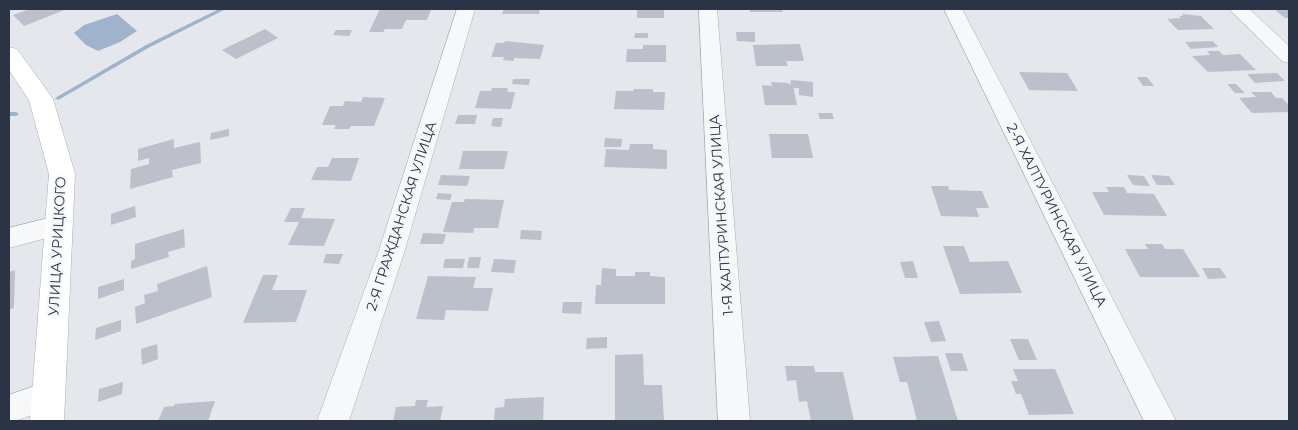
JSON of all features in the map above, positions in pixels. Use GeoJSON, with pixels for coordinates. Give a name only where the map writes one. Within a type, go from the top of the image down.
{"type":"FeatureCollection","features":[{"type":"Feature","properties":{"kind":"main road","name":"УЛИЦА УРИЦКОГО"},"geometry":{"type":"LineString","coordinates":[[9,54],[41,98],[62,174],[48,408]]}},
{"type":"Feature","properties":{"kind":"street","name":"2-Я ГРАЖДАНСКАЯ УЛИЦА"},"geometry":{"type":"LineString","coordinates":[[333,421],[391,253],[466,9]]}},
{"type":"Feature","properties":{"kind":"street","name":"1-Я ХАЛТУРИНСКАЯ УЛИЦА"},"geometry":{"type":"LineString","coordinates":[[708,9],[734,421]]}},
{"type":"Feature","properties":{"kind":"street","name":"2-Я ХАЛТУРИНСКАЯ УЛИЦА"},"geometry":{"type":"LineString","coordinates":[[953,9],[1160,421]]}},
{"type":"Feature","properties":{"kind":"street"},"geometry":{"type":"LineString","coordinates":[[1238,9],[1289,57]]}},
{"type":"Feature","properties":{"kind":"street"},"geometry":{"type":"LineString","coordinates":[[9,238],[60,226]]}},
{"type":"Feature","properties":{"kind":"street"},"geometry":{"type":"LineString","coordinates":[[9,409],[48,408]]}},
{"type":"Feature","properties":{"kind":"water"},"geometry":{"type":"Polygon","coordinates":[[[117,14],[137,31],[120,42],[98,51],[86,45],[74,33],[84,25],[117,14]]]}},
{"type":"Feature","properties":{"kind":"building"},"geometry":{"type":"Polygon","coordinates":[[[30,9],[67,9],[24,26],[13,15],[30,9]]]}},
{"type":"Feature","properties":{"kind":"building"},"geometry":{"type":"Polygon","coordinates":[[[380,9],[431,10],[427,20],[406,20],[402,29],[385,29],[383,32],[369,32],[380,9]]]}},
{"type":"Feature","properties":{"kind":"building"},"geometry":{"type":"Polygon","coordinates":[[[504,9],[540,9],[539,14],[502,14],[504,9]]]}},
{"type":"Feature","properties":{"kind":"building"},"geometry":{"type":"Polygon","coordinates":[[[637,9],[664,9],[664,18],[637,18],[637,9]]]}},
{"type":"Feature","properties":{"kind":"building"},"geometry":{"type":"Polygon","coordinates":[[[750,9],[782,9],[783,12],[750,12],[750,9]]]}},
{"type":"Feature","properties":{"kind":"building"},"geometry":{"type":"Polygon","coordinates":[[[1274,9],[1289,9],[1289,18],[1285,18],[1274,9]]]}},
{"type":"Feature","properties":{"kind":"building"},"geometry":{"type":"Polygon","coordinates":[[[1182,14],[1201,16],[1214,29],[1178,30],[1167,19],[1181,18],[1179,16],[1183,16],[1182,14]]]}},
{"type":"Feature","properties":{"kind":"building"},"geometry":{"type":"Polygon","coordinates":[[[265,29],[278,38],[236,59],[222,50],[265,29]]]}},
{"type":"Feature","properties":{"kind":"building"},"geometry":{"type":"Polygon","coordinates":[[[336,30],[352,30],[349,36],[333,35],[336,30]]]}},
{"type":"Feature","properties":{"kind":"building"},"geometry":{"type":"Polygon","coordinates":[[[736,32],[755,32],[755,42],[737,41],[736,32]]]}},
{"type":"Feature","properties":{"kind":"building"},"geometry":{"type":"Polygon","coordinates":[[[635,33],[648,33],[648,38],[634,38],[635,33]]]}},
{"type":"Feature","properties":{"kind":"building"},"geometry":{"type":"Polygon","coordinates":[[[505,41],[544,45],[540,59],[514,58],[514,61],[503,60],[504,57],[491,57],[496,43],[504,43],[505,41]]]}},
{"type":"Feature","properties":{"kind":"building"},"geometry":{"type":"Polygon","coordinates":[[[1213,41],[1218,47],[1191,49],[1185,42],[1213,41]]]}},
{"type":"Feature","properties":{"kind":"building"},"geometry":{"type":"Polygon","coordinates":[[[800,44],[804,61],[786,61],[788,66],[756,66],[753,45],[800,44]]]}},
{"type":"Feature","properties":{"kind":"building"},"geometry":{"type":"Polygon","coordinates":[[[643,45],[666,45],[666,62],[626,62],[627,49],[643,49],[643,45]]]}},
{"type":"Feature","properties":{"kind":"building"},"geometry":{"type":"Polygon","coordinates":[[[1207,51],[1219,51],[1223,55],[1240,54],[1256,70],[1208,72],[1192,56],[1210,55],[1207,51]]]}},
{"type":"Feature","properties":{"kind":"building"},"geometry":{"type":"Polygon","coordinates":[[[1019,72],[1067,73],[1078,91],[1029,90],[1019,72]]]}},
{"type":"Feature","properties":{"kind":"building"},"geometry":{"type":"Polygon","coordinates":[[[1277,73],[1285,81],[1255,83],[1247,74],[1277,73]]]}},
{"type":"Feature","properties":{"kind":"building"},"geometry":{"type":"Polygon","coordinates":[[[1137,77],[1147,77],[1154,86],[1143,86],[1137,77]]]}},
{"type":"Feature","properties":{"kind":"building"},"geometry":{"type":"Polygon","coordinates":[[[513,79],[530,79],[529,85],[512,84],[513,79]]]}},
{"type":"Feature","properties":{"kind":"building"},"geometry":{"type":"Polygon","coordinates":[[[791,80],[813,82],[813,97],[799,95],[799,88],[794,88],[793,85],[797,105],[765,105],[762,85],[772,86],[771,82],[788,83],[790,85],[791,80]]]}},
{"type":"Feature","properties":{"kind":"building"},"geometry":{"type":"Polygon","coordinates":[[[1227,84],[1236,84],[1245,93],[1235,93],[1227,84]]]}},
{"type":"Feature","properties":{"kind":"building"},"geometry":{"type":"Polygon","coordinates":[[[492,88],[508,88],[507,92],[515,92],[511,109],[475,108],[480,91],[491,91],[492,88]]]}},
{"type":"Feature","properties":{"kind":"building"},"geometry":{"type":"Polygon","coordinates":[[[634,89],[653,89],[653,92],[665,92],[664,110],[614,109],[616,91],[633,91],[634,89]]]}},
{"type":"Feature","properties":{"kind":"building"},"geometry":{"type":"Polygon","coordinates":[[[1251,92],[1271,92],[1276,98],[1282,98],[1289,105],[1289,112],[1252,113],[1239,98],[1256,97],[1251,92]]]}},
{"type":"Feature","properties":{"kind":"building"},"geometry":{"type":"Polygon","coordinates":[[[363,97],[385,98],[374,126],[351,126],[349,129],[334,129],[336,125],[322,125],[330,106],[343,106],[345,101],[361,102],[363,97]]]}},
{"type":"Feature","properties":{"kind":"building"},"geometry":{"type":"Polygon","coordinates":[[[818,113],[832,113],[834,119],[820,119],[818,113]]]}},
{"type":"Feature","properties":{"kind":"building"},"geometry":{"type":"Polygon","coordinates":[[[458,115],[477,115],[475,124],[455,124],[458,115]]]}},
{"type":"Feature","properties":{"kind":"building"},"geometry":{"type":"Polygon","coordinates":[[[493,118],[503,118],[501,127],[491,126],[493,118]]]}},
{"type":"Feature","properties":{"kind":"building"},"geometry":{"type":"Polygon","coordinates":[[[229,129],[229,136],[210,140],[211,133],[229,129]]]}},
{"type":"Feature","properties":{"kind":"building"},"geometry":{"type":"Polygon","coordinates":[[[769,134],[808,134],[813,158],[772,158],[769,134]]]}},
{"type":"Feature","properties":{"kind":"building"},"geometry":{"type":"Polygon","coordinates":[[[605,138],[622,139],[621,147],[604,147],[605,138]]]}},
{"type":"Feature","properties":{"kind":"building"},"geometry":{"type":"Polygon","coordinates":[[[174,139],[174,148],[200,142],[201,163],[172,170],[173,177],[130,189],[131,169],[149,164],[149,158],[138,161],[138,149],[174,139]]]}},
{"type":"Feature","properties":{"kind":"building"},"geometry":{"type":"Polygon","coordinates":[[[630,144],[653,144],[653,149],[667,150],[667,169],[604,167],[606,149],[629,150],[630,144]]]}},
{"type":"Feature","properties":{"kind":"building"},"geometry":{"type":"Polygon","coordinates":[[[463,151],[508,151],[504,169],[459,169],[463,151]]]}},
{"type":"Feature","properties":{"kind":"building"},"geometry":{"type":"Polygon","coordinates":[[[332,158],[359,158],[351,181],[311,180],[317,167],[328,167],[332,158]]]}},
{"type":"Feature","properties":{"kind":"building"},"geometry":{"type":"Polygon","coordinates":[[[441,175],[470,176],[467,186],[438,185],[441,175]]]}},
{"type":"Feature","properties":{"kind":"building"},"geometry":{"type":"Polygon","coordinates":[[[1127,175],[1144,176],[1150,186],[1133,185],[1127,175]]]}},
{"type":"Feature","properties":{"kind":"building"},"geometry":{"type":"Polygon","coordinates":[[[1151,175],[1169,176],[1175,185],[1157,185],[1151,175]]]}},
{"type":"Feature","properties":{"kind":"building"},"geometry":{"type":"Polygon","coordinates":[[[931,186],[948,186],[949,190],[982,191],[989,208],[976,208],[979,217],[941,216],[931,186]]]}},
{"type":"Feature","properties":{"kind":"building"},"geometry":{"type":"Polygon","coordinates":[[[1106,187],[1124,187],[1127,193],[1154,194],[1167,216],[1104,215],[1092,192],[1109,192],[1106,187]]]}},
{"type":"Feature","properties":{"kind":"building"},"geometry":{"type":"Polygon","coordinates":[[[438,193],[452,194],[450,200],[436,199],[438,193]]]}},
{"type":"Feature","properties":{"kind":"building"},"geometry":{"type":"Polygon","coordinates":[[[465,199],[504,200],[498,228],[474,228],[473,233],[443,232],[452,202],[464,202],[465,199]]]}},
{"type":"Feature","properties":{"kind":"building"},"geometry":{"type":"Polygon","coordinates":[[[135,206],[136,217],[111,225],[111,214],[135,206]]]}},
{"type":"Feature","properties":{"kind":"building"},"geometry":{"type":"Polygon","coordinates":[[[291,208],[305,208],[301,218],[335,219],[324,246],[288,245],[299,222],[284,222],[291,208]]]}},
{"type":"Feature","properties":{"kind":"building"},"geometry":{"type":"Polygon","coordinates":[[[184,229],[185,247],[168,252],[169,257],[131,269],[131,261],[135,259],[135,244],[184,229]]]}},
{"type":"Feature","properties":{"kind":"building"},"geometry":{"type":"Polygon","coordinates":[[[521,230],[542,231],[541,240],[520,239],[521,230]]]}},
{"type":"Feature","properties":{"kind":"building"},"geometry":{"type":"Polygon","coordinates":[[[423,233],[446,234],[443,244],[420,244],[423,233]]]}},
{"type":"Feature","properties":{"kind":"building"},"geometry":{"type":"Polygon","coordinates":[[[1145,244],[1162,244],[1165,249],[1183,249],[1200,277],[1140,277],[1125,249],[1148,249],[1145,244]]]}},
{"type":"Feature","properties":{"kind":"building"},"geometry":{"type":"Polygon","coordinates":[[[943,246],[964,246],[970,262],[1008,261],[1022,293],[960,294],[943,246]]]}},
{"type":"Feature","properties":{"kind":"building"},"geometry":{"type":"Polygon","coordinates":[[[326,254],[343,254],[339,264],[323,263],[326,254]]]}},
{"type":"Feature","properties":{"kind":"building"},"geometry":{"type":"Polygon","coordinates":[[[469,257],[481,257],[479,268],[467,268],[469,257]]]}},
{"type":"Feature","properties":{"kind":"building"},"geometry":{"type":"Polygon","coordinates":[[[445,259],[465,259],[463,268],[443,268],[445,259]]]}},
{"type":"Feature","properties":{"kind":"building"},"geometry":{"type":"Polygon","coordinates":[[[494,259],[516,260],[514,273],[491,272],[494,259]]]}},
{"type":"Feature","properties":{"kind":"building"},"geometry":{"type":"Polygon","coordinates":[[[913,261],[918,278],[905,278],[900,262],[913,261]]]}},
{"type":"Feature","properties":{"kind":"building"},"geometry":{"type":"Polygon","coordinates":[[[207,266],[212,297],[136,324],[135,307],[145,303],[144,295],[158,291],[157,284],[207,266]]]}},
{"type":"Feature","properties":{"kind":"building"},"geometry":{"type":"Polygon","coordinates":[[[602,268],[616,269],[616,276],[635,276],[635,272],[650,272],[650,276],[665,277],[665,304],[595,304],[596,285],[601,285],[602,268]]]}},
{"type":"Feature","properties":{"kind":"building"},"geometry":{"type":"Polygon","coordinates":[[[1202,268],[1220,268],[1227,278],[1208,279],[1202,268]]]}},
{"type":"Feature","properties":{"kind":"building"},"geometry":{"type":"Polygon","coordinates":[[[15,270],[14,308],[9,310],[9,272],[15,270]]]}},
{"type":"Feature","properties":{"kind":"building"},"geometry":{"type":"Polygon","coordinates":[[[263,275],[278,275],[272,290],[307,290],[296,322],[243,323],[263,275]]]}},
{"type":"Feature","properties":{"kind":"building"},"geometry":{"type":"Polygon","coordinates":[[[428,276],[476,277],[473,288],[493,288],[488,311],[446,310],[444,320],[416,319],[428,276]]]}},
{"type":"Feature","properties":{"kind":"building"},"geometry":{"type":"Polygon","coordinates":[[[124,279],[124,290],[98,299],[98,287],[124,279]]]}},
{"type":"Feature","properties":{"kind":"building"},"geometry":{"type":"Polygon","coordinates":[[[563,302],[582,302],[581,314],[562,313],[563,302]]]}},
{"type":"Feature","properties":{"kind":"building"},"geometry":{"type":"Polygon","coordinates":[[[121,320],[121,331],[95,340],[96,328],[121,320]]]}},
{"type":"Feature","properties":{"kind":"building"},"geometry":{"type":"Polygon","coordinates":[[[939,321],[946,341],[931,342],[924,322],[939,321]]]}},
{"type":"Feature","properties":{"kind":"building"},"geometry":{"type":"Polygon","coordinates":[[[607,337],[607,348],[586,349],[587,338],[607,337]]]}},
{"type":"Feature","properties":{"kind":"building"},"geometry":{"type":"Polygon","coordinates":[[[1010,339],[1028,339],[1037,360],[1019,360],[1010,339]]]}},
{"type":"Feature","properties":{"kind":"building"},"geometry":{"type":"Polygon","coordinates":[[[157,344],[158,359],[142,365],[141,349],[157,344]]]}},
{"type":"Feature","properties":{"kind":"building"},"geometry":{"type":"Polygon","coordinates":[[[945,353],[962,353],[968,371],[951,371],[945,353]]]}},
{"type":"Feature","properties":{"kind":"building"},"geometry":{"type":"Polygon","coordinates":[[[643,354],[644,385],[662,385],[664,421],[615,421],[615,355],[643,354]]]}},
{"type":"Feature","properties":{"kind":"building"},"geometry":{"type":"Polygon","coordinates":[[[938,356],[958,421],[917,421],[907,382],[900,382],[893,357],[938,356]]]}},
{"type":"Feature","properties":{"kind":"building"},"geometry":{"type":"Polygon","coordinates":[[[785,366],[814,366],[815,372],[843,372],[854,421],[811,421],[807,401],[799,402],[796,380],[787,381],[785,366]]]}},
{"type":"Feature","properties":{"kind":"building"},"geometry":{"type":"Polygon","coordinates":[[[1013,369],[1055,369],[1074,414],[1029,415],[1021,394],[1016,394],[1011,381],[1018,381],[1013,369]]]}},
{"type":"Feature","properties":{"kind":"building"},"geometry":{"type":"Polygon","coordinates":[[[123,382],[122,394],[98,402],[99,389],[123,382]]]}},
{"type":"Feature","properties":{"kind":"building"},"geometry":{"type":"Polygon","coordinates":[[[544,397],[543,421],[494,421],[495,408],[504,407],[505,399],[544,397]]]}},
{"type":"Feature","properties":{"kind":"building"},"geometry":{"type":"Polygon","coordinates":[[[416,400],[428,400],[426,407],[443,406],[440,421],[393,421],[396,407],[415,406],[416,400]]]}},
{"type":"Feature","properties":{"kind":"building"},"geometry":{"type":"Polygon","coordinates":[[[215,401],[208,421],[158,421],[164,407],[174,406],[175,404],[215,401]]]}},
{"type":"Feature","properties":{"kind":"waterway"},"geometry":{"type":"LineString","coordinates":[[58,98],[148,46],[223,9]]}},
{"type":"Feature","properties":{"kind":"waterway"},"geometry":{"type":"LineString","coordinates":[[9,114],[16,114]]}}]}
